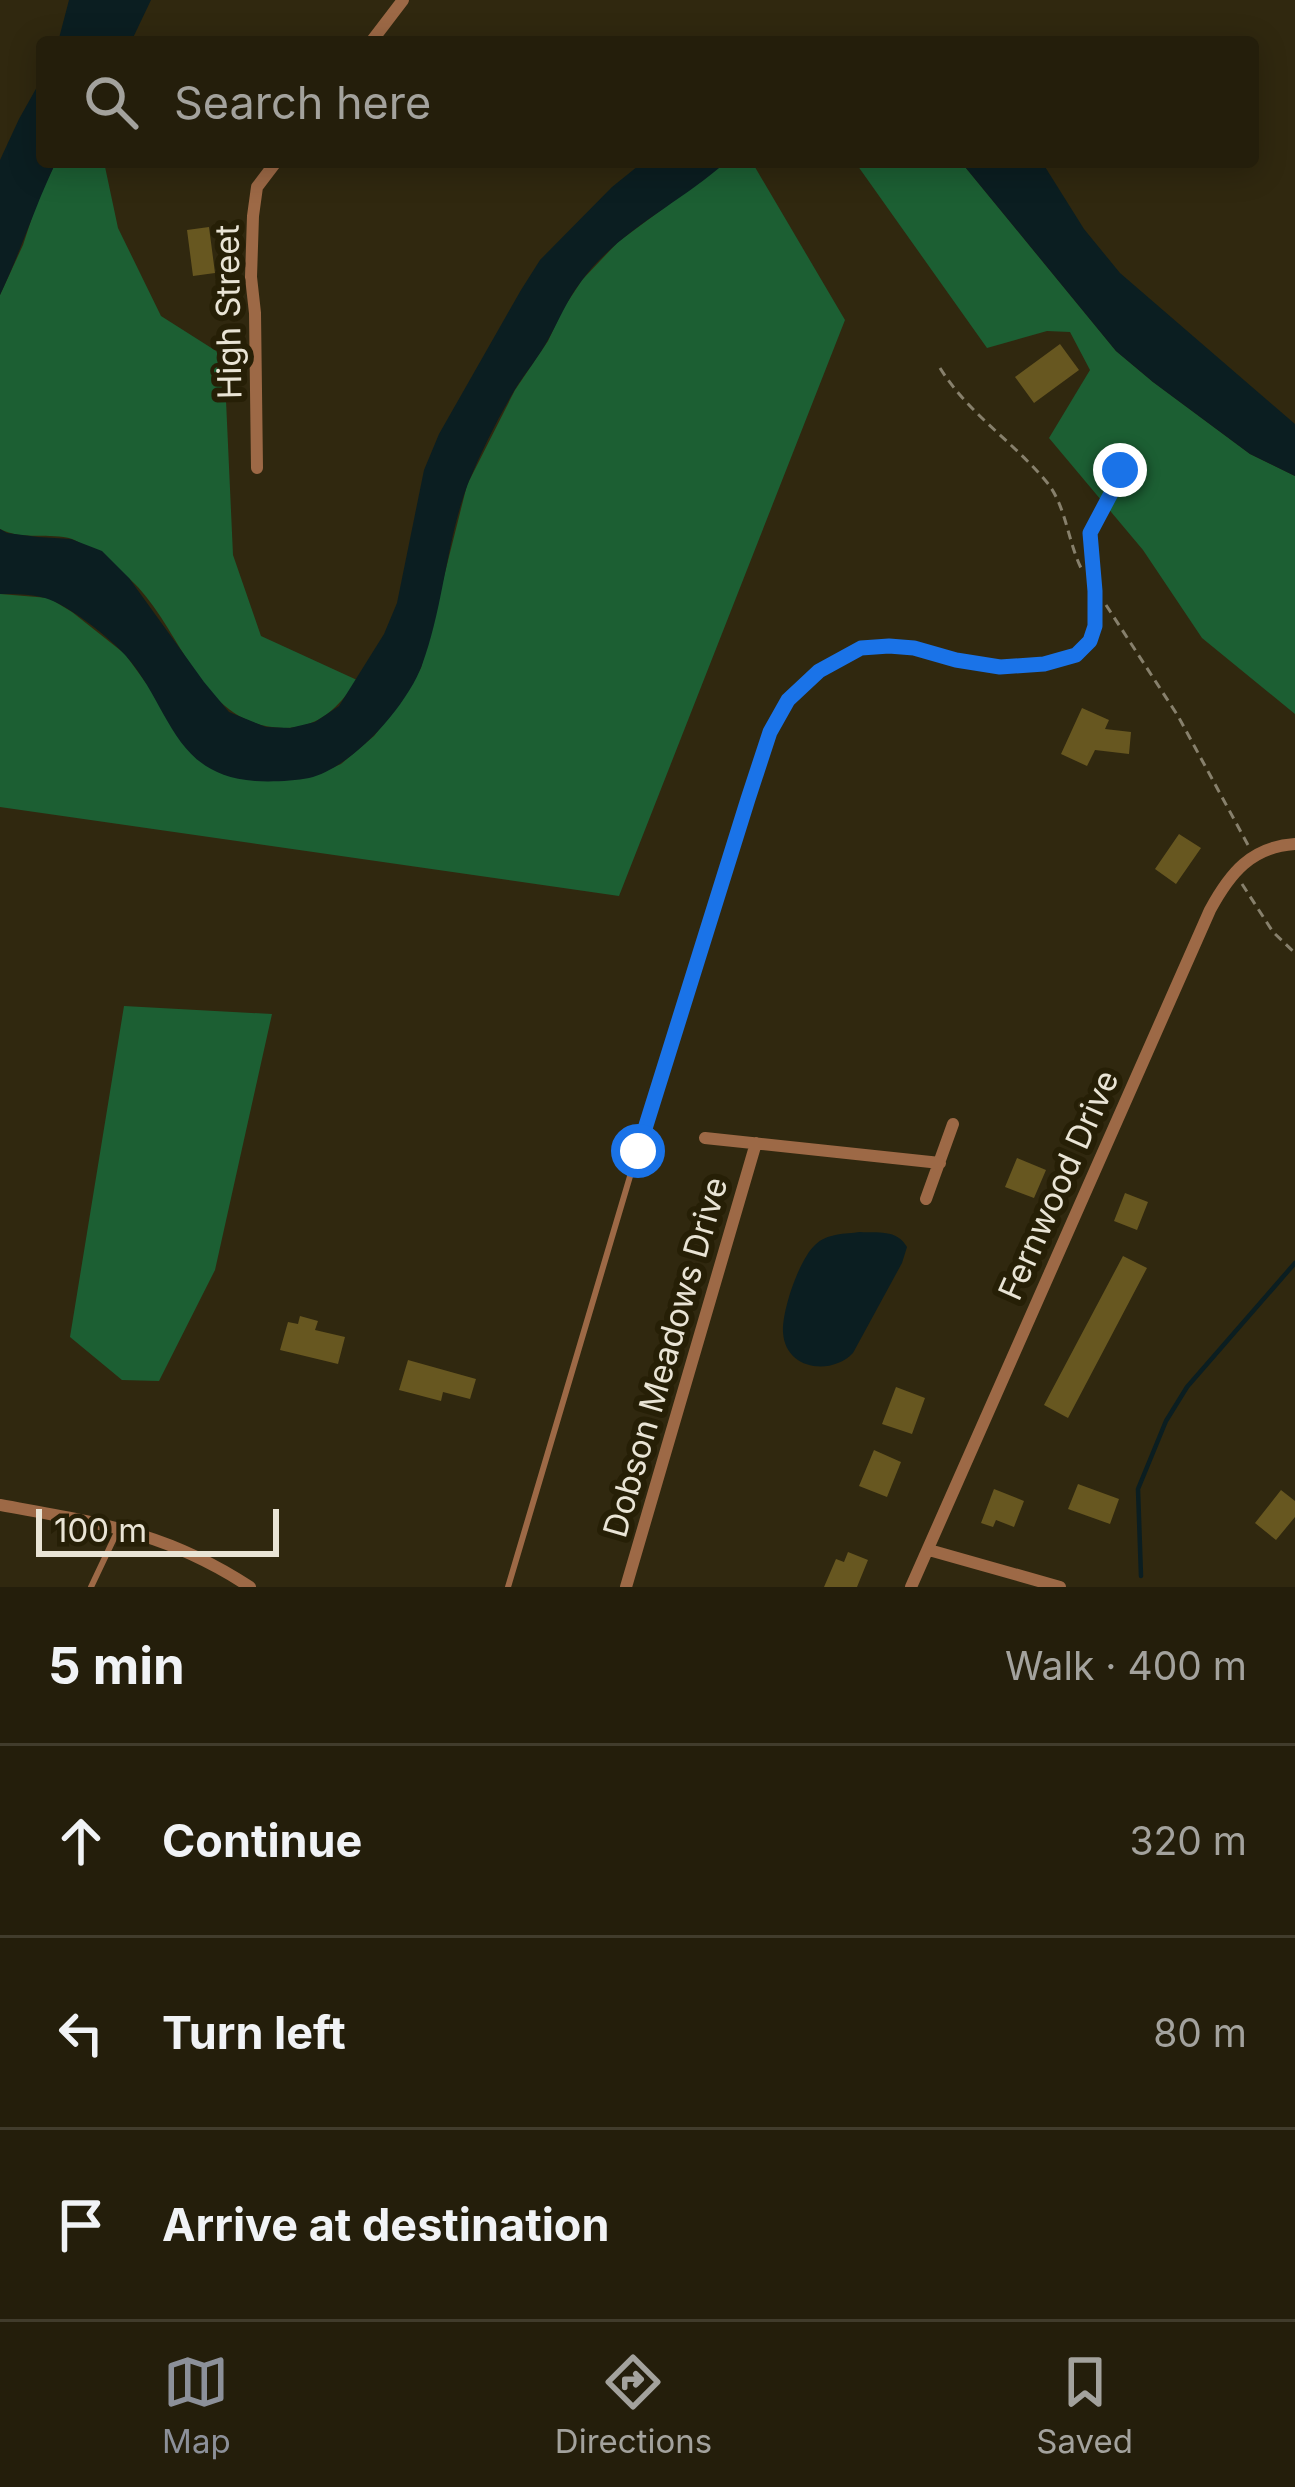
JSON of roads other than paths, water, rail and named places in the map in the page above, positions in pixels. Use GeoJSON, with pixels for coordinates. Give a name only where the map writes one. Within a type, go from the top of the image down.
{"type":"FeatureCollection","features":[{"type":"Feature","properties":{"kind":"street"},"geometry":{"type":"LineString","coordinates":[[376,36],[403,0]]}},
{"type":"Feature","properties":{"kind":"street","name":"High Street"},"geometry":{"type":"LineString","coordinates":[[257,467],[253,216],[257,188],[271,168]]}},
{"type":"Feature","properties":{"kind":"street","name":"Fernwood Drive"},"geometry":{"type":"LineString","coordinates":[[910,1587],[1210,910],[1235,873],[1272,846],[1295,844]]}},
{"type":"Feature","properties":{"kind":"street"},"geometry":{"type":"LineString","coordinates":[[926,1199],[953,1124]]}},
{"type":"Feature","properties":{"kind":"street"},"geometry":{"type":"LineString","coordinates":[[705,1138],[940,1163]]}},
{"type":"Feature","properties":{"kind":"street","name":"Dobson Meadows Drive"},"geometry":{"type":"LineString","coordinates":[[626,1587],[756,1143]]}},
{"type":"Feature","properties":{"kind":"street"},"geometry":{"type":"LineString","coordinates":[[0,1504],[119,1527],[200,1556],[250,1587]]}},
{"type":"Feature","properties":{"kind":"street"},"geometry":{"type":"LineString","coordinates":[[928,1550],[1060,1587]]}},
{"type":"Feature","properties":{"kind":"lane"},"geometry":{"type":"LineString","coordinates":[[508,1587],[672,1035],[778,715],[819,671],[861,648],[914,648],[1000,667],[1044,664],[1076,655],[1090,641],[1095,626],[1090,533],[1116,484],[1119,456]]}},
{"type":"Feature","properties":{"kind":"lane"},"geometry":{"type":"LineString","coordinates":[[91,1587],[119,1527]]}},
{"type":"Feature","properties":{"kind":"water"},"geometry":{"type":"Polygon","coordinates":[[[69,0],[151,0],[134,36],[60,36],[69,0]]]}},
{"type":"Feature","properties":{"kind":"water"},"geometry":{"type":"Polygon","coordinates":[[[36,89],[36,168],[53,168],[0,295],[0,160],[36,89]]]}},
{"type":"Feature","properties":{"kind":"water"},"geometry":{"type":"Polygon","coordinates":[[[636,168],[718,168],[612,248],[575,290],[508,402],[469,481],[429,643],[415,681],[376,733],[343,762],[309,778],[275,781],[227,776],[206,766],[176,735],[126,656],[99,631],[45,598],[0,594],[0,529],[71,539],[102,551],[129,578],[229,712],[266,727],[315,722],[339,706],[384,634],[397,603],[424,470],[439,434],[540,260],[636,168]]]}},
{"type":"Feature","properties":{"kind":"water"},"geometry":{"type":"Polygon","coordinates":[[[966,168],[1046,168],[1084,229],[1120,273],[1295,424],[1295,476],[1250,454],[1116,351],[966,168]]]}},
{"type":"Feature","properties":{"kind":"water"},"geometry":{"type":"Polygon","coordinates":[[[860,1232],[898,1237],[907,1247],[902,1263],[853,1353],[833,1365],[800,1361],[786,1345],[783,1332],[798,1273],[820,1241],[860,1232]]]}},
{"type":"Feature","properties":{"kind":"waterway"},"geometry":{"type":"LineString","coordinates":[[1141,1576],[1138,1489],[1166,1421],[1187,1387],[1295,1263]]}}]}
